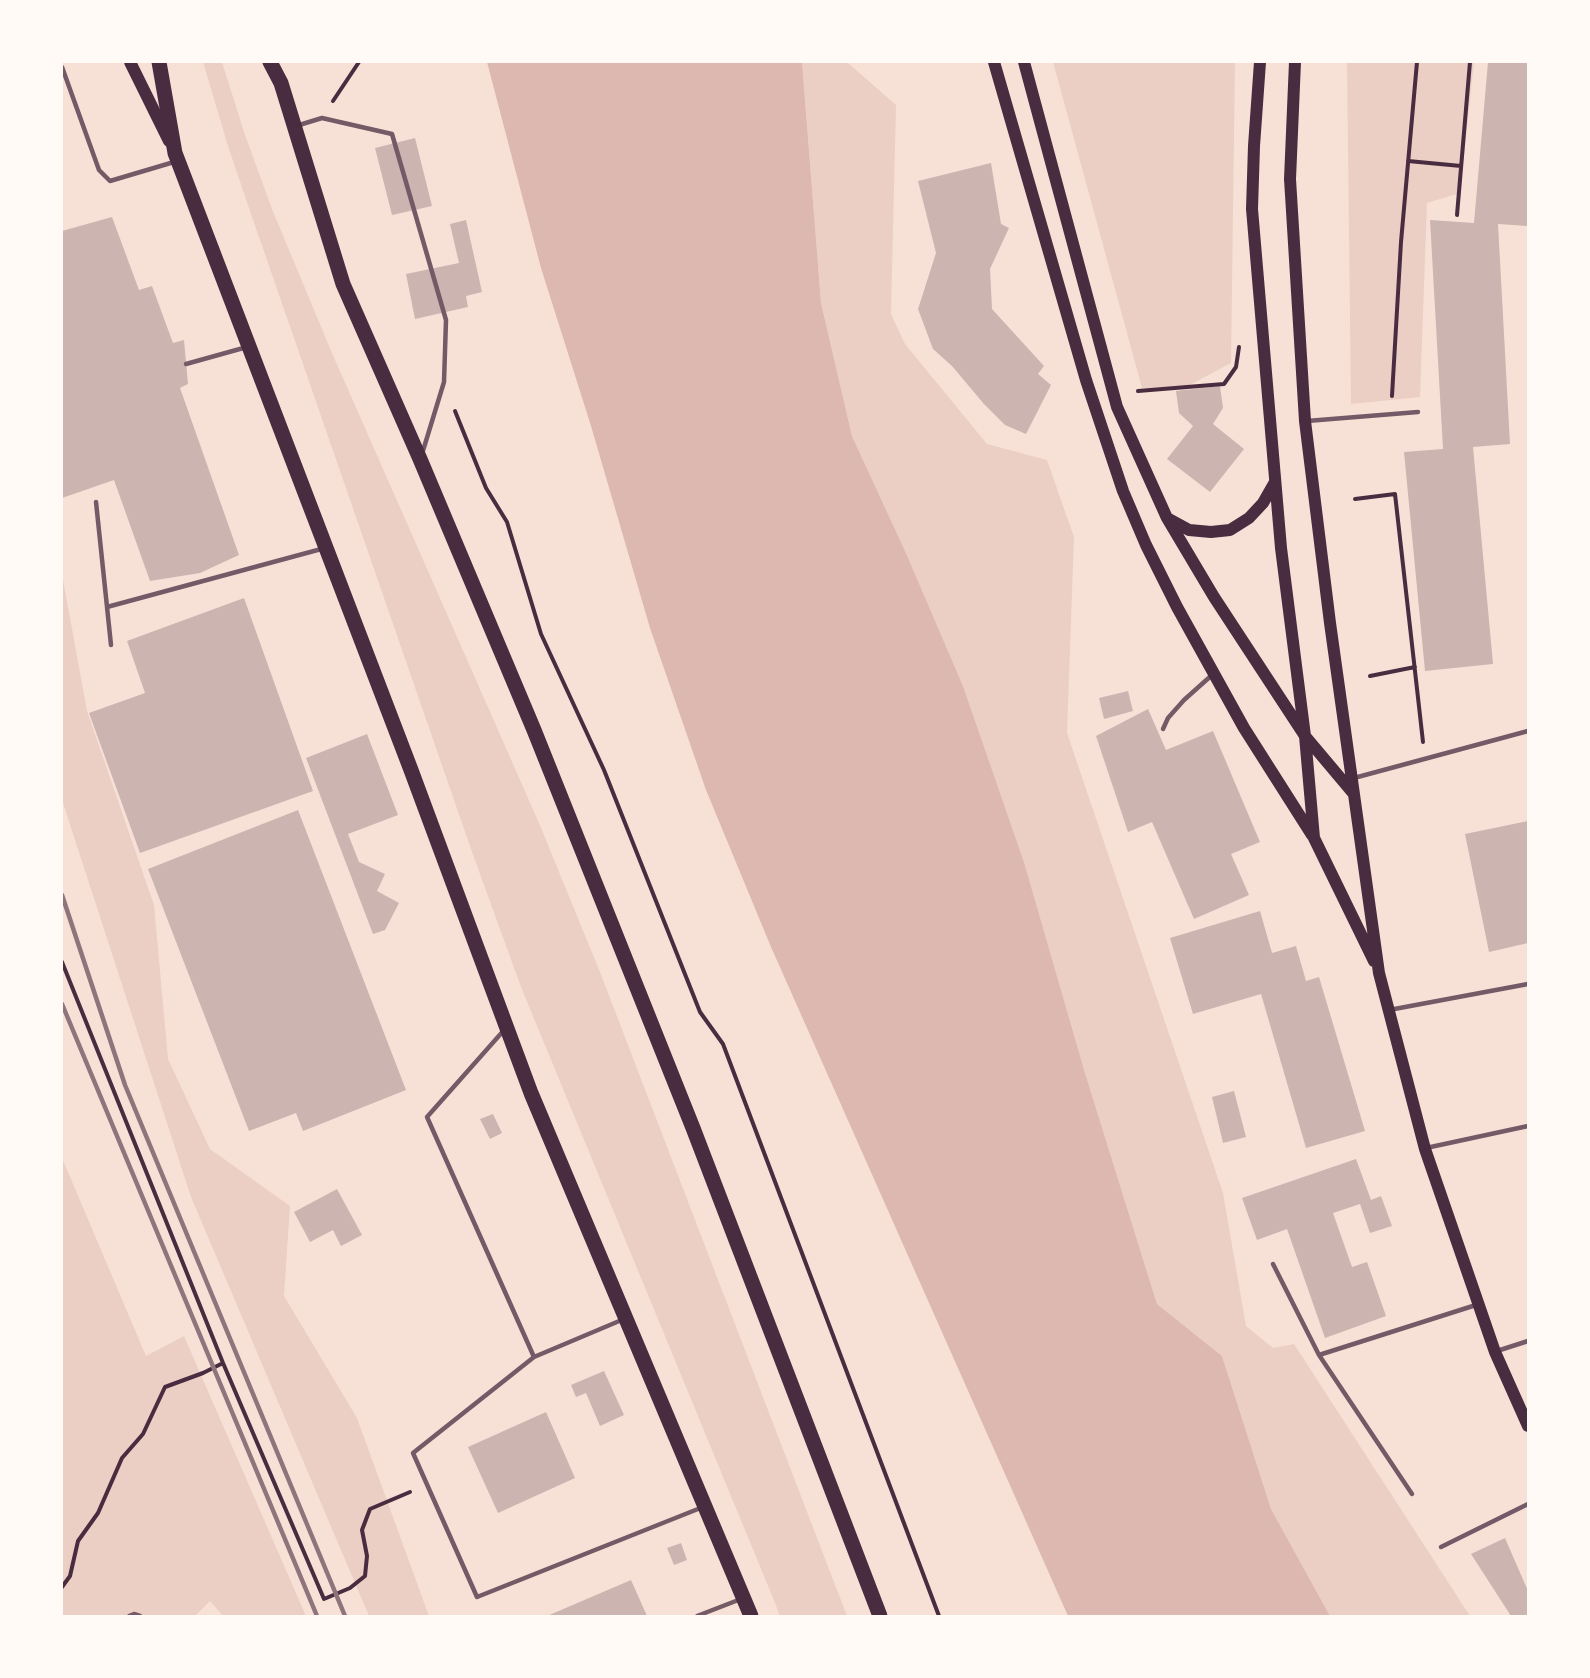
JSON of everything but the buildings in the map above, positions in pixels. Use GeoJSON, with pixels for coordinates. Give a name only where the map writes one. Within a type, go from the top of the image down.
{"type":"FeatureCollection","features":[{"type":"Feature","properties":{"kind":"main road"},"geometry":{"type":"LineString","coordinates":[[130,62],[177,157],[531,1093],[751,1617]]}},
{"type":"Feature","properties":{"kind":"main road"},"geometry":{"type":"LineString","coordinates":[[159,62],[177,157]]}},
{"type":"Feature","properties":{"kind":"main road"},"geometry":{"type":"LineString","coordinates":[[270,62],[281,83],[343,284],[420,459],[552,774],[693,1128],[880,1617]]}},
{"type":"Feature","properties":{"kind":"main road"},"geometry":{"type":"LineString","coordinates":[[279,62],[281,83]]}},
{"type":"Feature","properties":{"kind":"main road"},"geometry":{"type":"LineString","coordinates":[[1024,62],[1117,407],[1167,519],[1214,597],[1305,736],[1353,793]]}},
{"type":"Feature","properties":{"kind":"main road"},"geometry":{"type":"LineString","coordinates":[[1260,62],[1252,209],[1281,548],[1305,736],[1314,838]]}},
{"type":"Feature","properties":{"kind":"main road"},"geometry":{"type":"LineString","coordinates":[[1295,62],[1290,179],[1305,421],[1353,793],[1380,973],[1425,1149],[1495,1352],[1528,1426]]}},
{"type":"Feature","properties":{"kind":"main road"},"geometry":{"type":"LineString","coordinates":[[993,63],[1086,380],[1123,491],[1146,545],[1177,607],[1245,728],[1314,838],[1380,973]]}},
{"type":"Feature","properties":{"kind":"main road"},"geometry":{"type":"LineString","coordinates":[[1167,519],[1189,530],[1211,532],[1230,530],[1249,518],[1263,503],[1275,482]]}},
{"type":"Feature","properties":{"kind":"lane"},"geometry":{"type":"LineString","coordinates":[[62,67],[99,170],[110,181],[177,157]]}},
{"type":"Feature","properties":{"kind":"lane"},"geometry":{"type":"LineString","coordinates":[[295,127],[322,118],[392,134],[446,320],[444,382],[420,459]]}},
{"type":"Feature","properties":{"kind":"lane"},"geometry":{"type":"LineString","coordinates":[[186,364],[249,346]]}},
{"type":"Feature","properties":{"kind":"lane"},"geometry":{"type":"LineString","coordinates":[[1305,421],[1418,412]]}},
{"type":"Feature","properties":{"kind":"lane"},"geometry":{"type":"LineString","coordinates":[[96,502],[111,645]]}},
{"type":"Feature","properties":{"kind":"lane"},"geometry":{"type":"LineString","coordinates":[[107,607],[326,548]]}},
{"type":"Feature","properties":{"kind":"lane"},"geometry":{"type":"LineString","coordinates":[[1163,729],[1168,718],[1184,700],[1214,673]]}},
{"type":"Feature","properties":{"kind":"lane"},"geometry":{"type":"LineString","coordinates":[[1352,778],[1528,731]]}},
{"type":"Feature","properties":{"kind":"lane"},"geometry":{"type":"LineString","coordinates":[[1389,1010],[1528,984]]}},
{"type":"Feature","properties":{"kind":"lane"},"geometry":{"type":"LineString","coordinates":[[507,1027],[427,1117],[534,1358]]}},
{"type":"Feature","properties":{"kind":"lane"},"geometry":{"type":"LineString","coordinates":[[1425,1149],[1528,1126]]}},
{"type":"Feature","properties":{"kind":"lane"},"geometry":{"type":"LineString","coordinates":[[1273,1264],[1319,1355],[1412,1494]]}},
{"type":"Feature","properties":{"kind":"lane"},"geometry":{"type":"LineString","coordinates":[[1319,1355],[1479,1305]]}},
{"type":"Feature","properties":{"kind":"lane"},"geometry":{"type":"LineString","coordinates":[[626,1318],[534,1358],[413,1453],[477,1597],[705,1506]]}},
{"type":"Feature","properties":{"kind":"lane"},"geometry":{"type":"LineString","coordinates":[[1495,1352],[1528,1341]]}},
{"type":"Feature","properties":{"kind":"lane"},"geometry":{"type":"LineString","coordinates":[[1440,1547],[1528,1504]]}},
{"type":"Feature","properties":{"kind":"lane"},"geometry":{"type":"LineString","coordinates":[[697,1617],[743,1598]]}},
{"type":"Feature","properties":{"kind":"lane"},"geometry":{"type":"LineString","coordinates":[[129,1617],[134,1614],[140,1617]]}},
{"type":"Feature","properties":{"kind":"path"},"geometry":{"type":"LineString","coordinates":[[322,118],[359,62]]}},
{"type":"Feature","properties":{"kind":"path"},"geometry":{"type":"LineString","coordinates":[[1391,413],[1401,242],[1417,62]]}},
{"type":"Feature","properties":{"kind":"path"},"geometry":{"type":"LineString","coordinates":[[1457,215],[1470,62]]}},
{"type":"Feature","properties":{"kind":"path"},"geometry":{"type":"LineString","coordinates":[[1408,161],[1461,166]]}},
{"type":"Feature","properties":{"kind":"path"},"geometry":{"type":"LineString","coordinates":[[444,382],[486,488],[507,522],[541,634],[604,770],[700,1012],[723,1044],[939,1617]]}},
{"type":"Feature","properties":{"kind":"path"},"geometry":{"type":"LineString","coordinates":[[1138,391],[1224,384]]}},
{"type":"Feature","properties":{"kind":"path"},"geometry":{"type":"LineString","coordinates":[[1355,499],[1395,494],[1425,760]]}},
{"type":"Feature","properties":{"kind":"path"},"geometry":{"type":"LineString","coordinates":[[1370,676],[1414,667]]}},
{"type":"Feature","properties":{"kind":"path"},"geometry":{"type":"LineString","coordinates":[[62,963],[223,1363],[324,1599],[350,1588],[365,1576],[368,1556],[362,1530],[370,1509],[427,1484]]}},
{"type":"Feature","properties":{"kind":"path"},"geometry":{"type":"LineString","coordinates":[[62,1587],[70,1576],[78,1541],[98,1513],[122,1458],[143,1434],[165,1387],[223,1363]]}},
{"type":"Feature","properties":{"kind":"shaded area"},"geometry":{"type":"Polygon","coordinates":[[[203,62],[222,62],[272,209],[332,353],[539,823],[600,972],[847,1616],[780,1616],[521,987],[251,214],[203,62]]]}},
{"type":"Feature","properties":{"kind":"shaded area"},"geometry":{"type":"Polygon","coordinates":[[[487,62],[802,62],[821,303],[852,436],[906,553],[963,686],[1024,862],[1085,1073],[1157,1304],[1222,1356],[1271,1509],[1330,1616],[1068,1616],[771,947],[706,790],[650,628],[591,426],[541,268],[487,62]]]}},
{"type":"Feature","properties":{"kind":"shaded area"},"geometry":{"type":"Polygon","coordinates":[[[802,62],[847,62],[896,105],[891,314],[905,344],[987,444],[1047,460],[1074,537],[1067,733],[1223,1193],[1246,1326],[1273,1348],[1294,1344],[1470,1616],[1330,1616],[1271,1509],[1222,1356],[1157,1304],[1085,1073],[1024,862],[963,686],[906,553],[852,436],[821,303],[802,62]]]}},
{"type":"Feature","properties":{"kind":"shaded area"},"geometry":{"type":"Polygon","coordinates":[[[1053,62],[1235,62],[1231,363],[1186,387],[1142,388],[1053,62]]]}},
{"type":"Feature","properties":{"kind":"shaded area"},"geometry":{"type":"Polygon","coordinates":[[[1347,62],[1474,62],[1460,193],[1427,203],[1420,397],[1351,404],[1347,62]]]}},
{"type":"Feature","properties":{"kind":"shaded area"},"geometry":{"type":"Polygon","coordinates":[[[62,574],[87,711],[154,905],[168,1059],[210,1149],[290,1206],[284,1296],[357,1418],[429,1616],[369,1616],[191,1197],[62,800],[62,574]]]}},
{"type":"Feature","properties":{"kind":"shaded area"},"geometry":{"type":"Polygon","coordinates":[[[62,1158],[146,1356],[184,1336],[306,1616],[223,1616],[210,1601],[195,1616],[62,1616],[62,1158]]]}},
{"type":"Feature","properties":{"kind":"railway"},"geometry":{"type":"LineString","coordinates":[[62,895],[125,1085],[345,1616]]}},
{"type":"Feature","properties":{"kind":"railway"},"geometry":{"type":"LineString","coordinates":[[62,1004],[317,1616]]}}]}
